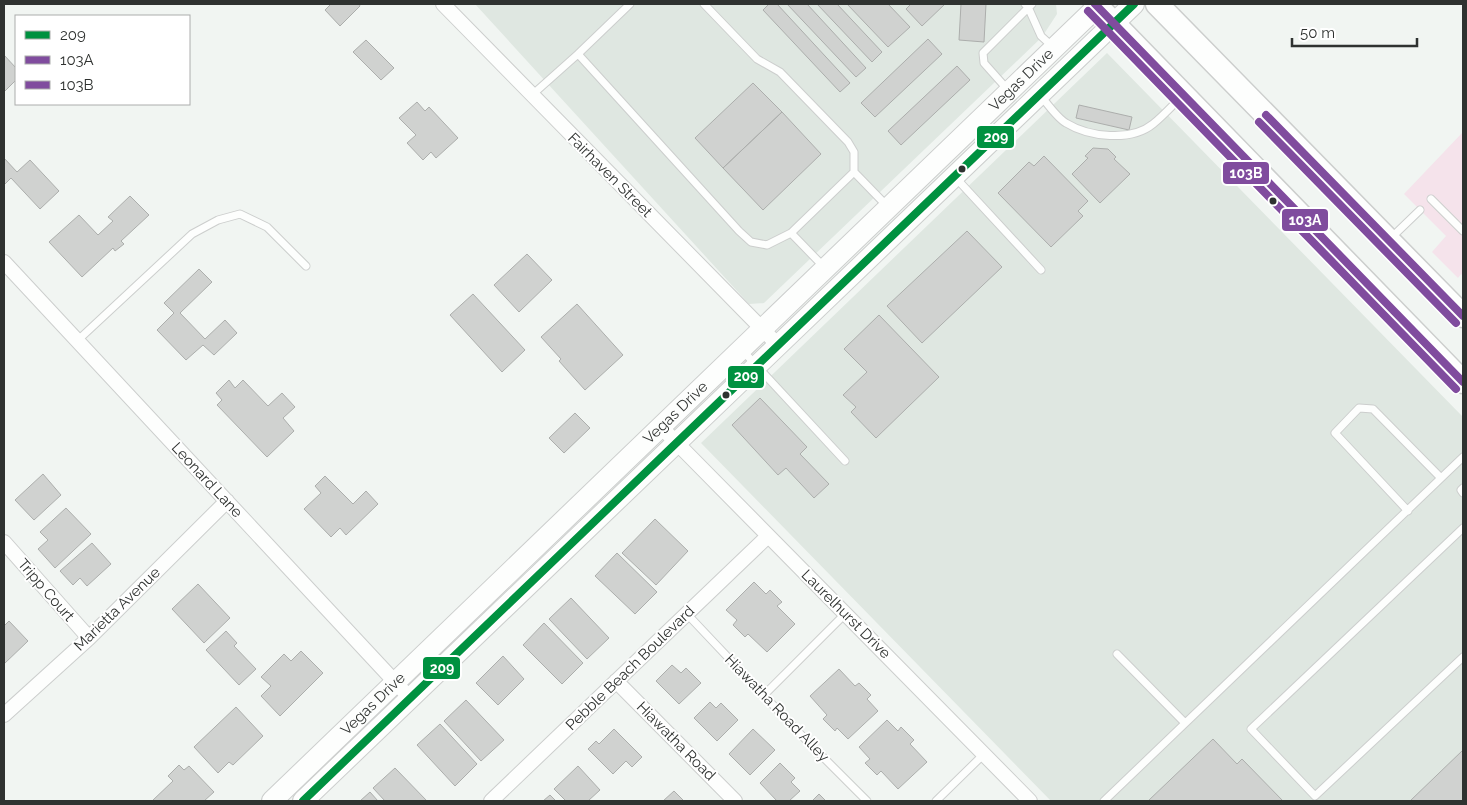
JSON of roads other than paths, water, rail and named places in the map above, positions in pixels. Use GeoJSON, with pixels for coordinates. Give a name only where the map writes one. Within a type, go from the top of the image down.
{"type":"FeatureCollection","features":[{"type":"Feature","properties":{"kind":"main road","name":"Vegas Drive"},"geometry":{"type":"LineString","coordinates":[[304,801],[1134,4]]}},
{"type":"Feature","properties":{"kind":"main road"},"geometry":{"type":"LineString","coordinates":[[1157,4],[1389,240],[1461,310]]}},
{"type":"Feature","properties":{"kind":"main road","name":"Vegas Drive"},"geometry":{"type":"LineString","coordinates":[[272,801],[763,330],[1098,5]]}},
{"type":"Feature","properties":{"kind":"main road"},"geometry":{"type":"LineString","coordinates":[[1098,5],[1463,382]]}},
{"type":"Feature","properties":{"kind":"main road"},"geometry":{"type":"LineString","coordinates":[[889,208],[905,223]]}},
{"type":"Feature","properties":{"kind":"main road"},"geometry":{"type":"LineString","coordinates":[[826,269],[841,284]]}},
{"type":"Feature","properties":{"kind":"street","name":"Fairhaven Street"},"geometry":{"type":"LineString","coordinates":[[443,4],[778,345]]}},
{"type":"Feature","properties":{"kind":"street","name":"Leonard Lane"},"geometry":{"type":"LineString","coordinates":[[4,262],[410,698]]}},
{"type":"Feature","properties":{"kind":"street","name":"Laurelhurst Drive"},"geometry":{"type":"LineString","coordinates":[[661,427],[1030,801]]}},
{"type":"Feature","properties":{"kind":"street","name":"Marietta Avenue"},"geometry":{"type":"LineString","coordinates":[[4,715],[89,638],[226,501]]}},
{"type":"Feature","properties":{"kind":"street","name":"Pebble Beach Boulevard"},"geometry":{"type":"LineString","coordinates":[[492,801],[768,536]]}},
{"type":"Feature","properties":{"kind":"street","name":"Tripp Court"},"geometry":{"type":"LineString","coordinates":[[4,542],[89,638]]}},
{"type":"Feature","properties":{"kind":"street","name":"Hiawatha Road"},"geometry":{"type":"LineString","coordinates":[[616,681],[735,801]]}},
{"type":"Feature","properties":{"kind":"lane"},"geometry":{"type":"LineString","coordinates":[[532,95],[630,4]]}},
{"type":"Feature","properties":{"kind":"lane"},"geometry":{"type":"LineString","coordinates":[[704,4],[757,59],[780,72],[848,142],[854,152],[854,172],[889,208]]}},
{"type":"Feature","properties":{"kind":"lane"},"geometry":{"type":"LineString","coordinates":[[1009,92],[984,63],[984,53],[1028,5],[1041,36],[1054,48]]}},
{"type":"Feature","properties":{"kind":"lane"},"geometry":{"type":"LineString","coordinates":[[578,54],[738,231],[751,242],[767,245],[792,233],[854,172]]}},
{"type":"Feature","properties":{"kind":"lane"},"geometry":{"type":"LineString","coordinates":[[1040,95],[1064,122],[1084,132],[1129,135],[1152,125],[1184,94]]}},
{"type":"Feature","properties":{"kind":"lane"},"geometry":{"type":"LineString","coordinates":[[954,176],[1041,270]]}},
{"type":"Feature","properties":{"kind":"lane"},"geometry":{"type":"LineString","coordinates":[[1430,199],[1463,231]]}},
{"type":"Feature","properties":{"kind":"lane"},"geometry":{"type":"LineString","coordinates":[[1389,240],[1420,210]]}},
{"type":"Feature","properties":{"kind":"lane"},"geometry":{"type":"LineString","coordinates":[[77,341],[192,234],[218,220],[240,214],[267,227],[306,266]]}},
{"type":"Feature","properties":{"kind":"lane"},"geometry":{"type":"LineString","coordinates":[[792,233],[826,269]]}},
{"type":"Feature","properties":{"kind":"lane"},"geometry":{"type":"LineString","coordinates":[[742,349],[845,461]]}},
{"type":"Feature","properties":{"kind":"lane"},"geometry":{"type":"LineString","coordinates":[[1408,511],[1335,433],[1359,408],[1372,409],[1441,478]]}},
{"type":"Feature","properties":{"kind":"lane"},"geometry":{"type":"LineString","coordinates":[[1104,801],[1463,457]]}},
{"type":"Feature","properties":{"kind":"lane"},"geometry":{"type":"LineString","coordinates":[[1463,488],[1461,490],[1463,493]]}},
{"type":"Feature","properties":{"kind":"lane"},"geometry":{"type":"LineString","coordinates":[[1463,528],[1251,729],[1315,796],[1463,657]]}},
{"type":"Feature","properties":{"kind":"lane","name":"Hiawatha Road Alley"},"geometry":{"type":"LineString","coordinates":[[687,614],[868,801]]}},
{"type":"Feature","properties":{"kind":"lane"},"geometry":{"type":"LineString","coordinates":[[764,695],[846,614]]}},
{"type":"Feature","properties":{"kind":"lane"},"geometry":{"type":"LineString","coordinates":[[1117,654],[1185,723]]}},
{"type":"Feature","properties":{"kind":"lane"},"geometry":{"type":"LineString","coordinates":[[936,801],[984,754]]}}]}
